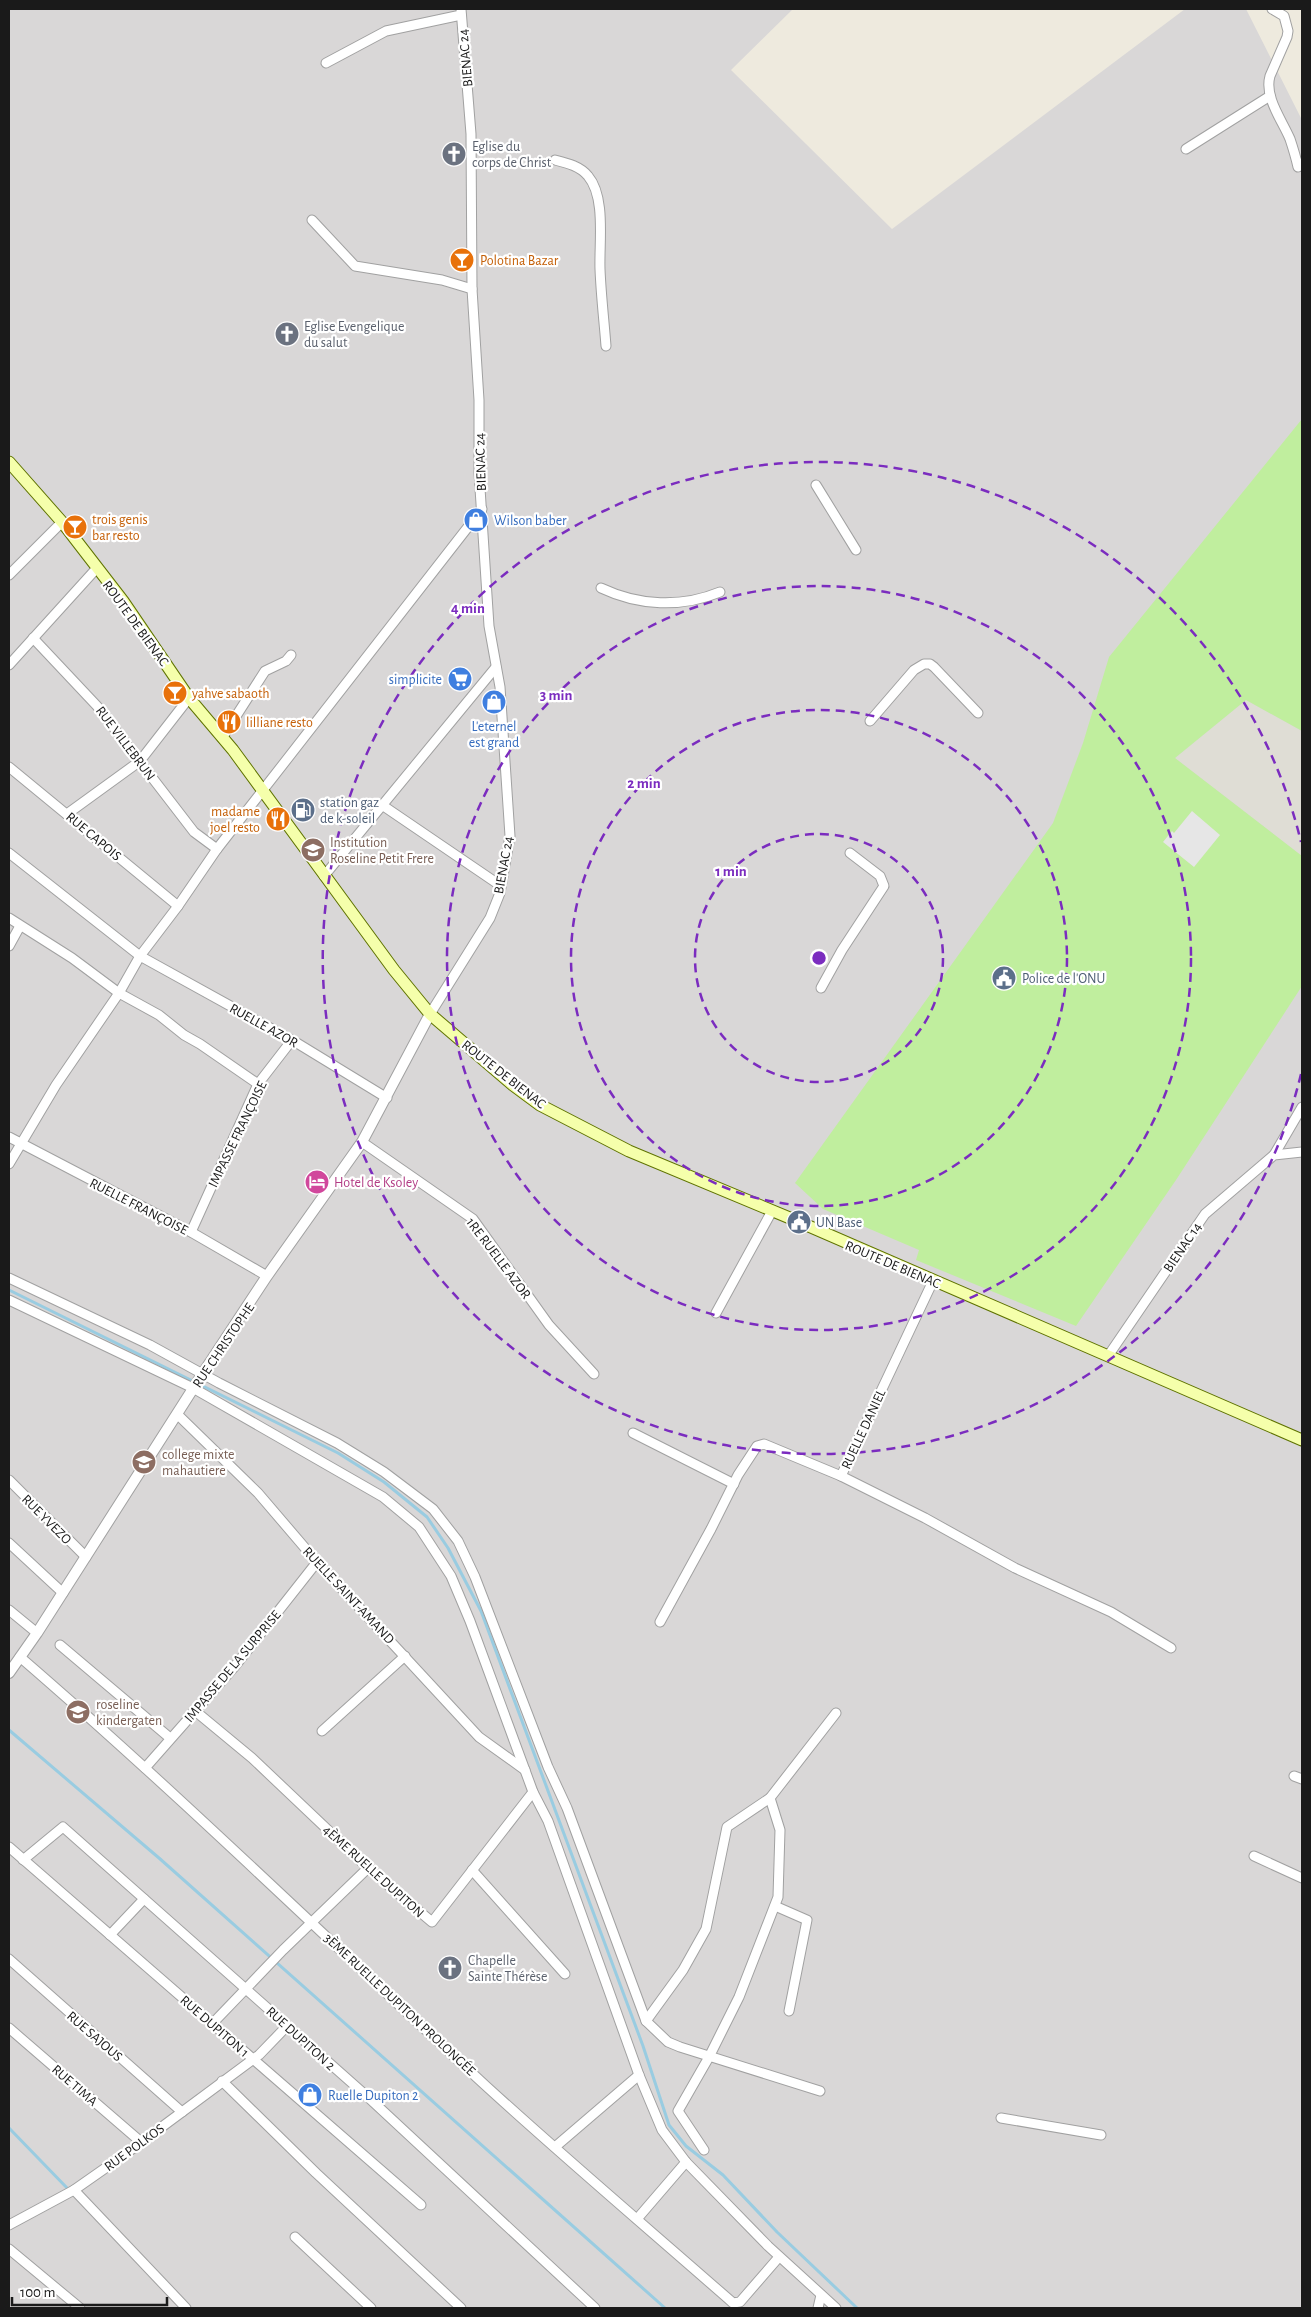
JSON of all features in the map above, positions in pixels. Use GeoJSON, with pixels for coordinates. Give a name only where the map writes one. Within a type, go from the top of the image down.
{"type":"FeatureCollection","features":[{"type":"Feature","properties":{"kind":"main road","name":"ROUTE DE BIENAC"},"geometry":{"type":"LineString","coordinates":[[10,467],[62,522],[123,602],[189,698],[222,738],[324,876],[430,1014],[540,1105],[629,1151],[1302,1440]]}},
{"type":"Feature","properties":{"kind":"street"},"geometry":{"type":"LineString","coordinates":[[1272,9],[1284,16],[1288,30],[1268,83],[1270,96],[1291,142],[1298,166],[1302,163]]}},
{"type":"Feature","properties":{"kind":"street"},"geometry":{"type":"LineString","coordinates":[[326,63],[386,31],[461,12]]}},
{"type":"Feature","properties":{"kind":"street","name":"BIENAC 24"},"geometry":{"type":"LineString","coordinates":[[430,1014],[490,918],[501,886],[510,836],[506,764],[496,667],[489,626],[482,509],[472,289],[471,134],[461,12]]}},
{"type":"Feature","properties":{"kind":"street"},"geometry":{"type":"LineString","coordinates":[[1186,149],[1270,96]]}},
{"type":"Feature","properties":{"kind":"street"},"geometry":{"type":"LineString","coordinates":[[555,160],[572,164],[588,176],[596,191],[599,203],[600,269],[606,346]]}},
{"type":"Feature","properties":{"kind":"street"},"geometry":{"type":"LineString","coordinates":[[312,220],[355,266],[442,280],[472,289]]}},
{"type":"Feature","properties":{"kind":"street"},"geometry":{"type":"LineString","coordinates":[[816,484],[856,550]]}},
{"type":"Feature","properties":{"kind":"street"},"geometry":{"type":"LineString","coordinates":[[9,1164],[56,1085],[119,993],[140,956],[178,906],[217,849],[482,509]]}},
{"type":"Feature","properties":{"kind":"street"},"geometry":{"type":"LineString","coordinates":[[9,575],[62,522]]}},
{"type":"Feature","properties":{"kind":"street"},"geometry":{"type":"LineString","coordinates":[[9,665],[96,569]]}},
{"type":"Feature","properties":{"kind":"street"},"geometry":{"type":"LineString","coordinates":[[601,588],[629,600],[669,603],[701,600],[720,592]]}},
{"type":"Feature","properties":{"kind":"street","name":"RUE VILLEBRUN"},"geometry":{"type":"LineString","coordinates":[[33,638],[98,706],[194,832],[217,849]]}},
{"type":"Feature","properties":{"kind":"street"},"geometry":{"type":"LineString","coordinates":[[222,738],[265,671],[286,661],[291,655]]}},
{"type":"Feature","properties":{"kind":"street"},"geometry":{"type":"LineString","coordinates":[[870,721],[914,670],[924,664],[930,664],[978,713]]}},
{"type":"Feature","properties":{"kind":"street"},"geometry":{"type":"LineString","coordinates":[[324,876],[496,667]]}},
{"type":"Feature","properties":{"kind":"street"},"geometry":{"type":"LineString","coordinates":[[67,814],[140,761],[189,698]]}},
{"type":"Feature","properties":{"kind":"street","name":"RUE CAPOIS"},"geometry":{"type":"LineString","coordinates":[[9,767],[178,906]]}},
{"type":"Feature","properties":{"kind":"street"},"geometry":{"type":"LineString","coordinates":[[382,805],[501,886]]}},
{"type":"Feature","properties":{"kind":"street","name":"RUELLE AZOR"},"geometry":{"type":"LineString","coordinates":[[9,853],[140,956],[292,1040],[387,1098]]}},
{"type":"Feature","properties":{"kind":"street"},"geometry":{"type":"LineString","coordinates":[[821,988],[842,950],[884,886],[880,876],[850,853]]}},
{"type":"Feature","properties":{"kind":"street"},"geometry":{"type":"LineString","coordinates":[[9,918],[72,958],[119,993],[159,1015],[184,1035],[258,1084]]}},
{"type":"Feature","properties":{"kind":"street"},"geometry":{"type":"LineString","coordinates":[[9,946],[20,926]]}},
{"type":"Feature","properties":{"kind":"street","name":"RUE CHRISTOPHE"},"geometry":{"type":"LineString","coordinates":[[9,1672],[37,1634],[178,1415],[193,1388],[267,1276],[362,1142],[430,1014]]}},
{"type":"Feature","properties":{"kind":"street","name":"IMPASSE FRANÇOISE"},"geometry":{"type":"LineString","coordinates":[[191,1232],[258,1084],[292,1040]]}},
{"type":"Feature","properties":{"kind":"street","name":"BIENAC 14"},"geometry":{"type":"LineString","coordinates":[[1108,1356],[1204,1214],[1274,1154],[1302,1107]]}},
{"type":"Feature","properties":{"kind":"street","name":"RUELLE FRANÇOISE"},"geometry":{"type":"LineString","coordinates":[[9,1137],[191,1232],[267,1276]]}},
{"type":"Feature","properties":{"kind":"street","name":"1RE RUELLE AZOR"},"geometry":{"type":"LineString","coordinates":[[362,1142],[473,1219],[549,1325],[594,1374]]}},
{"type":"Feature","properties":{"kind":"street"},"geometry":{"type":"LineString","coordinates":[[1274,1154],[1302,1152]]}},
{"type":"Feature","properties":{"kind":"street"},"geometry":{"type":"LineString","coordinates":[[716,1313],[772,1211]]}},
{"type":"Feature","properties":{"kind":"street"},"geometry":{"type":"LineString","coordinates":[[9,1278],[203,1373],[219,1383],[336,1442],[384,1472],[433,1509],[458,1541],[492,1618],[548,1767],[567,1808],[646,2021],[668,2042],[708,2057],[820,2091]]}},
{"type":"Feature","properties":{"kind":"street","name":"RUELLE DANIEL"},"geometry":{"type":"LineString","coordinates":[[660,1622],[734,1484],[757,1446],[764,1444],[841,1476],[933,1281]]}},
{"type":"Feature","properties":{"kind":"street"},"geometry":{"type":"LineString","coordinates":[[9,1300],[193,1388],[383,1497],[419,1527],[451,1576],[470,1621],[533,1792],[548,1821],[639,2075],[662,2130],[686,2162],[779,2257],[836,2308]]}},
{"type":"Feature","properties":{"kind":"street","name":"RUELLE SAINT-AMAND"},"geometry":{"type":"LineString","coordinates":[[178,1415],[258,1493],[318,1562],[479,1737],[525,1770]]}},
{"type":"Feature","properties":{"kind":"street"},"geometry":{"type":"LineString","coordinates":[[633,1433],[734,1484]]}},
{"type":"Feature","properties":{"kind":"street"},"geometry":{"type":"LineString","coordinates":[[841,1476],[925,1518],[1016,1568],[1111,1612],[1171,1648]]}},
{"type":"Feature","properties":{"kind":"street","name":"RUE YVEZO"},"geometry":{"type":"LineString","coordinates":[[9,1480],[86,1557]]}},
{"type":"Feature","properties":{"kind":"street"},"geometry":{"type":"LineString","coordinates":[[9,1543],[63,1592]]}},
{"type":"Feature","properties":{"kind":"street","name":"IMPASSE DE LA SURPRISE"},"geometry":{"type":"LineString","coordinates":[[145,1768],[234,1666],[318,1562]]}},
{"type":"Feature","properties":{"kind":"street"},"geometry":{"type":"LineString","coordinates":[[9,1610],[37,1634]]}},
{"type":"Feature","properties":{"kind":"street"},"geometry":{"type":"LineString","coordinates":[[60,1645],[170,1738]]}},
{"type":"Feature","properties":{"kind":"street","name":"3ÈME RUELLE DUPITON PROLONGÉE"},"geometry":{"type":"LineString","coordinates":[[20,1656],[312,1921],[555,2147],[733,2303],[740,2302],[779,2257]]}},
{"type":"Feature","properties":{"kind":"street"},"geometry":{"type":"LineString","coordinates":[[322,1731],[405,1656]]}},
{"type":"Feature","properties":{"kind":"street","name":"4ÈME RUELLE DUPITON"},"geometry":{"type":"LineString","coordinates":[[194,1710],[252,1758],[368,1868],[432,1922],[533,1792]]}},
{"type":"Feature","properties":{"kind":"street"},"geometry":{"type":"LineString","coordinates":[[646,2021],[684,1970],[706,1929],[728,1827],[770,1798],[836,1713]]}},
{"type":"Feature","properties":{"kind":"street"},"geometry":{"type":"LineString","coordinates":[[704,2150],[680,2117],[678,2111],[739,1997],[778,1897],[780,1830],[770,1798]]}},
{"type":"Feature","properties":{"kind":"street","name":"RUE DUPITON 2"},"geometry":{"type":"LineString","coordinates":[[24,1860],[64,1827],[287,2026],[595,2308]]}},
{"type":"Feature","properties":{"kind":"street","name":"RUE DUPITON 1"},"geometry":{"type":"LineString","coordinates":[[9,1847],[420,2205]]}},
{"type":"Feature","properties":{"kind":"street"},"geometry":{"type":"LineString","coordinates":[[1254,1856],[1302,1878]]}},
{"type":"Feature","properties":{"kind":"street"},"geometry":{"type":"LineString","coordinates":[[212,2024],[312,1921],[368,1868]]}},
{"type":"Feature","properties":{"kind":"street"},"geometry":{"type":"LineString","coordinates":[[472,1870],[565,1974]]}},
{"type":"Feature","properties":{"kind":"street"},"geometry":{"type":"LineString","coordinates":[[110,1935],[144,1899]]}},
{"type":"Feature","properties":{"kind":"street"},"geometry":{"type":"LineString","coordinates":[[775,1906],[807,1920],[788,2011]]}},
{"type":"Feature","properties":{"kind":"street","name":"RUE SAJOUS"},"geometry":{"type":"LineString","coordinates":[[9,1959],[182,2112]]}},
{"type":"Feature","properties":{"kind":"street","name":"RUE POLKOS"},"geometry":{"type":"LineString","coordinates":[[9,2225],[71,2192],[141,2142],[259,2055],[287,2026]]}},
{"type":"Feature","properties":{"kind":"street","name":"RUE TIMA"},"geometry":{"type":"LineString","coordinates":[[9,2028],[141,2142]]}},
{"type":"Feature","properties":{"kind":"street"},"geometry":{"type":"LineString","coordinates":[[555,2147],[639,2075]]}},
{"type":"Feature","properties":{"kind":"street"},"geometry":{"type":"LineString","coordinates":[[222,2081],[454,2306]]}},
{"type":"Feature","properties":{"kind":"street"},"geometry":{"type":"LineString","coordinates":[[1001,2118],[1101,2135]]}},
{"type":"Feature","properties":{"kind":"street"},"geometry":{"type":"LineString","coordinates":[[636,2219],[686,2162]]}},
{"type":"Feature","properties":{"kind":"street"},"geometry":{"type":"LineString","coordinates":[[71,2192],[186,2308]]}},
{"type":"Feature","properties":{"kind":"street"},"geometry":{"type":"LineString","coordinates":[[295,2237],[371,2308]]}},
{"type":"Feature","properties":{"kind":"street"},"geometry":{"type":"LineString","coordinates":[[9,2249],[80,2308]]}},
{"type":"Feature","properties":{"kind":"street"},"geometry":{"type":"LineString","coordinates":[[818,2308],[821,2295]]}},
{"type":"Feature","properties":{"kind":"shaded area"},"geometry":{"type":"Polygon","coordinates":[[[9,9],[793,9],[731,70],[892,229],[1185,9],[1246,9],[1302,120],[1302,2308],[9,2308],[9,9]]]}},
{"type":"Feature","properties":{"kind":"shaded area"},"geometry":{"type":"Polygon","coordinates":[[[1246,700],[1302,731],[1302,856],[1175,758],[1246,700]]]}},
{"type":"Feature","properties":{"kind":"shaded area"},"geometry":{"type":"Polygon","coordinates":[[[1192,811],[1220,835],[1194,867],[1163,842],[1172,831],[1174,833],[1192,811]]]}},
{"type":"Feature","properties":{"kind":"green space"},"geometry":{"type":"Polygon","coordinates":[[[1302,419],[1302,731],[1246,700],[1175,758],[1302,856],[1302,986],[1176,1180],[1076,1326],[916,1260],[919,1250],[823,1209],[795,1183],[1053,823],[1083,743],[1109,657],[1302,419]]]}},
{"type":"Feature","properties":{"kind":"waterway"},"geometry":{"type":"LineString","coordinates":[[9,1290],[338,1453],[384,1482],[427,1517],[448,1548],[481,1611],[643,2046],[669,2125],[686,2146],[723,2175],[777,2232],[857,2308]]}},
{"type":"Feature","properties":{"kind":"waterway"},"geometry":{"type":"LineString","coordinates":[[9,1730],[159,1858],[665,2308]]}},
{"type":"Feature","properties":{"kind":"waterway"},"geometry":{"type":"LineString","coordinates":[[9,2128],[69,2190]]}},
{"type":"Feature","properties":{"kind":"place","name":"Eglise du corps de Christ"},"geometry":{"type":"Point","coordinates":[454,154]}},
{"type":"Feature","properties":{"kind":"place","name":"Polotina Bazar"},"geometry":{"type":"Point","coordinates":[462,260]}},
{"type":"Feature","properties":{"kind":"place","name":"Eglise Evengelique du salut"},"geometry":{"type":"Point","coordinates":[287,334]}},
{"type":"Feature","properties":{"kind":"place","name":"Wilson baber"},"geometry":{"type":"Point","coordinates":[476,520]}},
{"type":"Feature","properties":{"kind":"place","name":"trois genis bar resto"},"geometry":{"type":"Point","coordinates":[75,527]}},
{"type":"Feature","properties":{"kind":"place","name":"simplicite"},"geometry":{"type":"Point","coordinates":[460,679]}},
{"type":"Feature","properties":{"kind":"place","name":"yahve sabaoth"},"geometry":{"type":"Point","coordinates":[175,693]}},
{"type":"Feature","properties":{"kind":"place","name":"L'eternel est grand"},"geometry":{"type":"Point","coordinates":[494,702]}},
{"type":"Feature","properties":{"kind":"place","name":"lilliane resto"},"geometry":{"type":"Point","coordinates":[229,722]}},
{"type":"Feature","properties":{"kind":"place","name":"station gaz de k-soleil"},"geometry":{"type":"Point","coordinates":[303,810]}},
{"type":"Feature","properties":{"kind":"place","name":"madame joel resto"},"geometry":{"type":"Point","coordinates":[278,819]}},
{"type":"Feature","properties":{"kind":"place","name":"Institution Roseline Petit Frere"},"geometry":{"type":"Point","coordinates":[313,850]}},
{"type":"Feature","properties":{"kind":"place","name":"Police de l'ONU"},"geometry":{"type":"Point","coordinates":[1004,978]}},
{"type":"Feature","properties":{"kind":"place","name":"Hotel de Ksoley"},"geometry":{"type":"Point","coordinates":[317,1182]}},
{"type":"Feature","properties":{"kind":"place","name":"UN Base"},"geometry":{"type":"Point","coordinates":[799,1222]}},
{"type":"Feature","properties":{"kind":"place","name":"college mixte mahautiere"},"geometry":{"type":"Point","coordinates":[144,1462]}},
{"type":"Feature","properties":{"kind":"place","name":"roseline kindergaten"},"geometry":{"type":"Point","coordinates":[78,1712]}},
{"type":"Feature","properties":{"kind":"place","name":"Chapelle Sainte Thérèse"},"geometry":{"type":"Point","coordinates":[450,1968]}},
{"type":"Feature","properties":{"kind":"place","name":"Ruelle Dupiton 2"},"geometry":{"type":"Point","coordinates":[310,2095]}}]}
